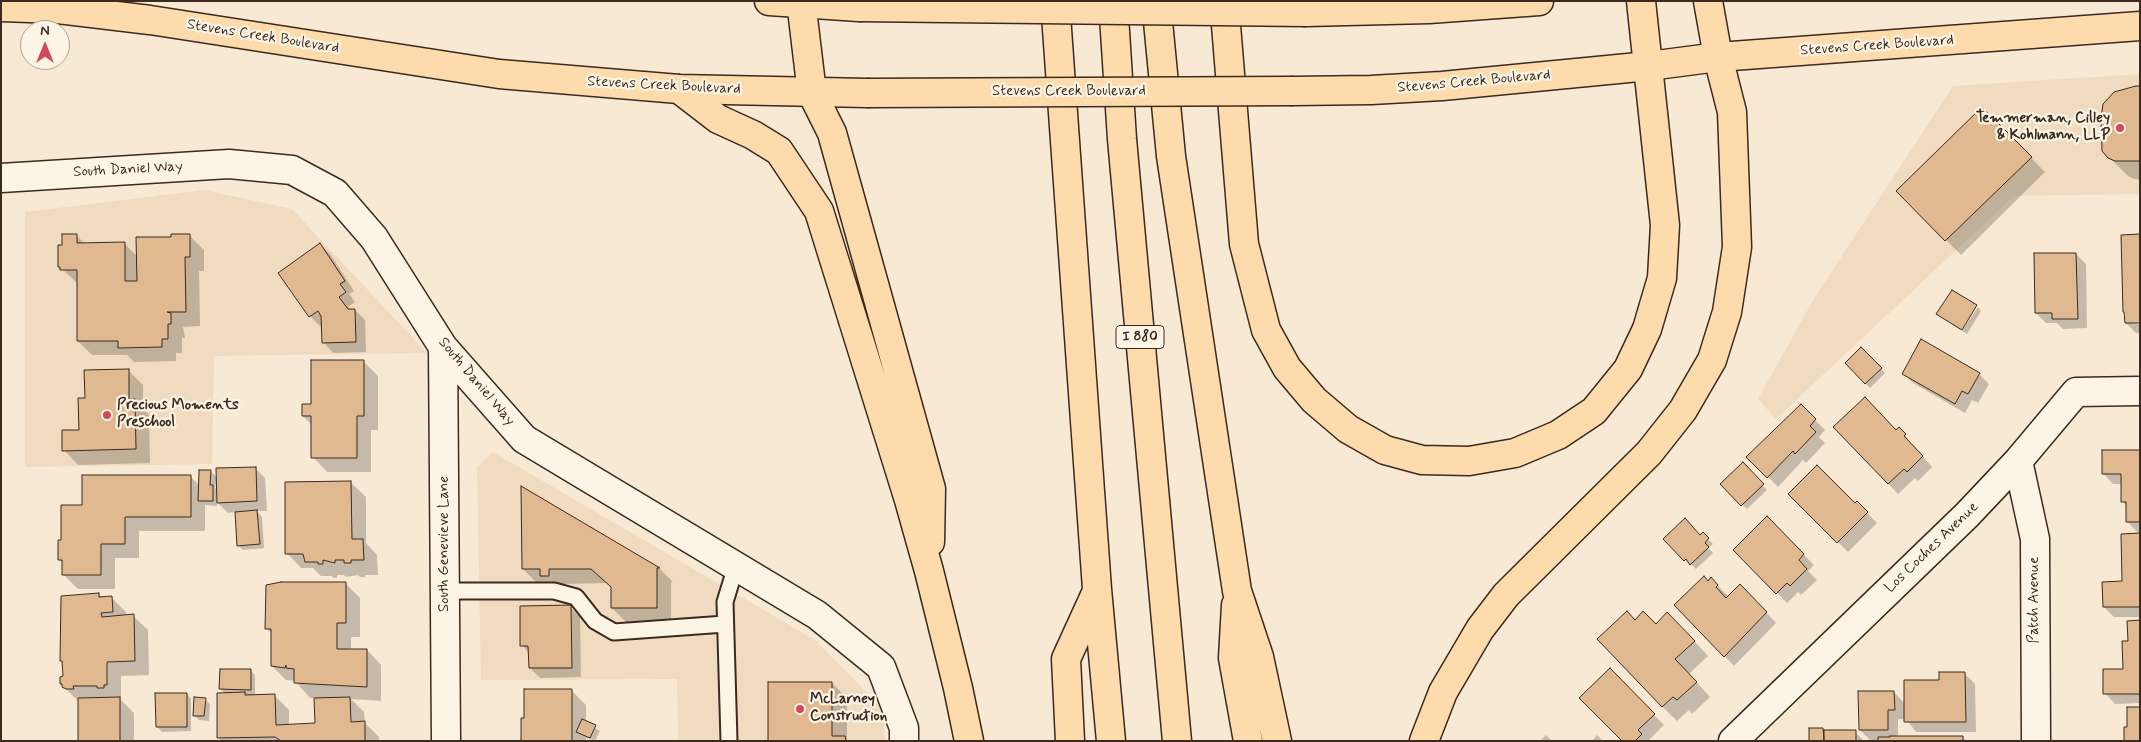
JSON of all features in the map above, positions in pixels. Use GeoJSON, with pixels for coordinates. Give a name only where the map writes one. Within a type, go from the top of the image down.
{"type":"FeatureCollection","features":[{"type":"Feature","properties":{"kind":"main road"},"geometry":{"type":"LineString","coordinates":[[768,1],[858,7],[1306,12],[1429,9],[1539,1]]}},
{"type":"Feature","properties":{"kind":"main road"},"geometry":{"type":"LineString","coordinates":[[1055,1],[1097,590],[1111,741]]}},
{"type":"Feature","properties":{"kind":"main road","name":"I 880"},"geometry":{"type":"LineString","coordinates":[[1113,1],[1122,139],[1177,741]]}},
{"type":"Feature","properties":{"kind":"main road"},"geometry":{"type":"LineString","coordinates":[[1156,1],[1171,156],[1237,591],[1259,656],[1277,741]]}},
{"type":"Feature","properties":{"kind":"main road"},"geometry":{"type":"LineString","coordinates":[[1224,1],[1244,244],[1266,330],[1292,374],[1314,400],[1348,428],[1385,450],[1422,460],[1469,461],[1515,453],[1558,435],[1594,411],[1628,369],[1647,329],[1662,278],[1665,225],[1641,1]]}},
{"type":"Feature","properties":{"kind":"main road"},"geometry":{"type":"LineString","coordinates":[[1424,741],[1443,692],[1480,629],[1506,595],[1648,453],[1684,410],[1712,360],[1727,312],[1738,248],[1732,112],[1718,58],[1708,1]]}},
{"type":"Feature","properties":{"kind":"main road"},"geometry":{"type":"LineString","coordinates":[[801,2],[812,93],[832,134],[931,489],[929,571]]}},
{"type":"Feature","properties":{"kind":"main road","name":"Stevens Creek Boulevard"},"geometry":{"type":"LineString","coordinates":[[1,7],[58,9],[159,21],[499,74],[679,89],[812,93],[1313,91],[1442,86],[1718,58],[2140,26]]}},
{"type":"Feature","properties":{"kind":"main road"},"geometry":{"type":"LineString","coordinates":[[679,89],[718,119],[753,135],[779,151],[819,211],[909,500],[929,571],[969,741]]}},
{"type":"Feature","properties":{"kind":"main road"},"geometry":{"type":"LineString","coordinates":[[1070,741],[1066,659],[1097,590]]}},
{"type":"Feature","properties":{"kind":"main road"},"geometry":{"type":"LineString","coordinates":[[1237,591],[1233,658],[1248,741]]}},
{"type":"Feature","properties":{"kind":"street","name":"South Daniel Way"},"geometry":{"type":"LineString","coordinates":[[1,178],[229,164],[292,170],[336,193],[374,238],[443,347],[524,439],[817,615],[881,666],[904,728],[904,741]]}},
{"type":"Feature","properties":{"kind":"street","name":"South Genevieve Lane"},"geometry":{"type":"LineString","coordinates":[[443,347],[446,741]]}},
{"type":"Feature","properties":{"kind":"street","name":"Los Coches Avenue"},"geometry":{"type":"LineString","coordinates":[[1733,741],[1967,514],[2018,461],[2076,392],[2140,391]]}},
{"type":"Feature","properties":{"kind":"street","name":"Patch Avenue"},"geometry":{"type":"LineString","coordinates":[[2018,461],[2035,539],[2036,741]]}},
{"type":"Feature","properties":{"kind":"lane"},"geometry":{"type":"LineString","coordinates":[[729,741],[724,602],[736,566]]}},
{"type":"Feature","properties":{"kind":"lane"},"geometry":{"type":"LineString","coordinates":[[446,590],[554,590],[576,597],[595,621],[614,632],[725,624]]}},
{"type":"Feature","properties":{"kind":"shaded area"},"geometry":{"type":"Polygon","coordinates":[[[2140,74],[2140,194],[2014,196],[1776,419],[1758,399],[1815,297],[1953,86],[2140,74]]]}},
{"type":"Feature","properties":{"kind":"shaded area"},"geometry":{"type":"Polygon","coordinates":[[[204,190],[292,209],[427,353],[214,356],[212,464],[25,467],[25,212],[204,190]]]}},
{"type":"Feature","properties":{"kind":"shaded area"},"geometry":{"type":"Polygon","coordinates":[[[493,452],[815,640],[883,709],[885,741],[678,741],[677,679],[481,680],[477,467],[493,452]]]}},
{"type":"Feature","properties":{"kind":"building","name":"Temmerman, Cilley & Kohlmann, LLP"},"geometry":{"type":"Polygon","coordinates":[[[2140,86],[2140,161],[2115,161],[2108,158],[2102,151],[2101,119],[2103,104],[2114,92],[2140,86]]]}},
{"type":"Feature","properties":{"kind":"building"},"geometry":{"type":"Polygon","coordinates":[[[1982,107],[2032,157],[1945,241],[1896,191],[1982,107]]]}},
{"type":"Feature","properties":{"kind":"building"},"geometry":{"type":"Polygon","coordinates":[[[62,234],[77,234],[77,243],[125,242],[125,281],[137,281],[136,237],[171,237],[171,234],[190,234],[190,257],[185,257],[186,312],[167,312],[171,313],[171,324],[168,324],[168,339],[162,339],[162,347],[118,348],[118,341],[77,341],[77,270],[60,270],[60,267],[58,267],[58,245],[62,245],[62,234]]]}},
{"type":"Feature","properties":{"kind":"building"},"geometry":{"type":"Polygon","coordinates":[[[2140,234],[2140,323],[2125,323],[2121,235],[2140,234]]]}},
{"type":"Feature","properties":{"kind":"building"},"geometry":{"type":"Polygon","coordinates":[[[320,243],[345,281],[340,284],[346,292],[339,297],[348,309],[355,309],[356,342],[322,343],[321,316],[318,311],[309,317],[278,273],[320,243]]]}},
{"type":"Feature","properties":{"kind":"building"},"geometry":{"type":"Polygon","coordinates":[[[2034,253],[2076,253],[2078,319],[2052,319],[2052,313],[2035,313],[2034,253]]]}},
{"type":"Feature","properties":{"kind":"building"},"geometry":{"type":"Polygon","coordinates":[[[1952,290],[1977,305],[1962,330],[1936,314],[1952,290]]]}},
{"type":"Feature","properties":{"kind":"building"},"geometry":{"type":"Polygon","coordinates":[[[1921,339],[1980,373],[1968,394],[1962,391],[1955,404],[1902,374],[1921,339]]]}},
{"type":"Feature","properties":{"kind":"building"},"geometry":{"type":"Polygon","coordinates":[[[1861,347],[1882,368],[1865,384],[1845,363],[1861,347]]]}},
{"type":"Feature","properties":{"kind":"building"},"geometry":{"type":"Polygon","coordinates":[[[311,360],[364,360],[364,416],[357,416],[357,458],[311,458],[311,416],[302,416],[302,404],[311,404],[311,360]]]}},
{"type":"Feature","properties":{"kind":"building","name":"Precious Moments Preschool"},"geometry":{"type":"Polygon","coordinates":[[[129,369],[129,399],[135,399],[136,449],[62,451],[62,430],[79,430],[78,398],[85,398],[84,370],[129,369]]]}},
{"type":"Feature","properties":{"kind":"building"},"geometry":{"type":"Polygon","coordinates":[[[1865,397],[1896,430],[1899,427],[1906,434],[1904,436],[1923,456],[1907,472],[1904,469],[1888,484],[1833,427],[1865,397]]]}},
{"type":"Feature","properties":{"kind":"building"},"geometry":{"type":"Polygon","coordinates":[[[1801,404],[1816,419],[1810,426],[1816,432],[1795,454],[1793,451],[1767,478],[1746,457],[1801,404]]]}},
{"type":"Feature","properties":{"kind":"building"},"geometry":{"type":"Polygon","coordinates":[[[2102,450],[2140,450],[2140,522],[2126,522],[2126,502],[2121,502],[2121,474],[2102,474],[2102,450]]]}},
{"type":"Feature","properties":{"kind":"building"},"geometry":{"type":"Polygon","coordinates":[[[1743,462],[1764,484],[1741,506],[1720,484],[1743,462]]]}},
{"type":"Feature","properties":{"kind":"building"},"geometry":{"type":"Polygon","coordinates":[[[1817,465],[1855,503],[1857,501],[1868,512],[1837,543],[1788,494],[1817,465]]]}},
{"type":"Feature","properties":{"kind":"building"},"geometry":{"type":"Polygon","coordinates":[[[256,467],[257,501],[217,503],[216,468],[256,467]]]}},
{"type":"Feature","properties":{"kind":"building"},"geometry":{"type":"Polygon","coordinates":[[[199,470],[211,470],[210,485],[213,485],[213,501],[198,501],[199,470]]]}},
{"type":"Feature","properties":{"kind":"building"},"geometry":{"type":"Polygon","coordinates":[[[82,475],[191,475],[191,517],[125,517],[125,544],[101,544],[101,575],[62,575],[62,560],[58,560],[58,540],[61,540],[61,505],[82,505],[82,475]]]}},
{"type":"Feature","properties":{"kind":"building"},"geometry":{"type":"Polygon","coordinates":[[[351,481],[352,539],[363,539],[364,560],[351,560],[351,563],[344,563],[344,560],[335,560],[335,563],[323,560],[323,564],[318,564],[318,562],[305,562],[303,554],[285,554],[285,482],[351,481]]]}},
{"type":"Feature","properties":{"kind":"building"},"geometry":{"type":"Polygon","coordinates":[[[521,486],[660,568],[657,568],[657,608],[611,608],[611,587],[591,569],[549,569],[549,576],[540,576],[540,569],[522,569],[521,486]]]}},
{"type":"Feature","properties":{"kind":"building"},"geometry":{"type":"Polygon","coordinates":[[[257,510],[260,544],[237,546],[235,512],[257,510]]]}},
{"type":"Feature","properties":{"kind":"building"},"geometry":{"type":"Polygon","coordinates":[[[1767,516],[1804,554],[1799,560],[1807,569],[1790,586],[1787,583],[1776,594],[1733,550],[1767,516]]]}},
{"type":"Feature","properties":{"kind":"building"},"geometry":{"type":"Polygon","coordinates":[[[1685,518],[1700,535],[1703,532],[1709,538],[1705,543],[1709,547],[1690,565],[1686,559],[1684,561],[1663,539],[1685,518]]]}},
{"type":"Feature","properties":{"kind":"building"},"geometry":{"type":"Polygon","coordinates":[[[2140,533],[2140,607],[2103,607],[2102,582],[2122,581],[2121,534],[2140,533]]]}},
{"type":"Feature","properties":{"kind":"building"},"geometry":{"type":"Polygon","coordinates":[[[1704,576],[1708,581],[1711,577],[1718,585],[1716,587],[1726,598],[1740,584],[1767,612],[1724,657],[1674,605],[1704,576]]]}},
{"type":"Feature","properties":{"kind":"building"},"geometry":{"type":"Polygon","coordinates":[[[281,582],[346,582],[346,623],[337,623],[337,649],[367,649],[367,687],[294,683],[294,669],[286,668],[286,665],[285,668],[271,666],[271,629],[265,629],[266,585],[281,582]]]}},
{"type":"Feature","properties":{"kind":"building"},"geometry":{"type":"Polygon","coordinates":[[[99,593],[99,597],[112,596],[113,612],[101,613],[102,617],[134,614],[135,661],[107,662],[107,685],[104,685],[104,688],[97,688],[97,686],[73,686],[74,689],[66,689],[60,684],[60,677],[63,676],[62,661],[60,661],[61,596],[99,593]]]}},
{"type":"Feature","properties":{"kind":"building"},"geometry":{"type":"Polygon","coordinates":[[[571,605],[572,668],[529,668],[528,646],[520,646],[520,606],[571,605]]]}},
{"type":"Feature","properties":{"kind":"building"},"geometry":{"type":"Polygon","coordinates":[[[1627,611],[1635,620],[1643,611],[1656,624],[1667,612],[1695,641],[1675,659],[1697,682],[1677,700],[1673,697],[1662,707],[1597,639],[1627,611]]]}},
{"type":"Feature","properties":{"kind":"building"},"geometry":{"type":"Polygon","coordinates":[[[2140,620],[2140,694],[2103,694],[2103,669],[2123,669],[2122,641],[2128,641],[2127,621],[2140,620]]]}},
{"type":"Feature","properties":{"kind":"building"},"geometry":{"type":"Polygon","coordinates":[[[1610,668],[1655,714],[1638,730],[1642,734],[1635,741],[1622,741],[1579,698],[1610,668]]]}},
{"type":"Feature","properties":{"kind":"building"},"geometry":{"type":"Polygon","coordinates":[[[220,669],[251,669],[251,690],[219,689],[220,669]]]}},
{"type":"Feature","properties":{"kind":"building"},"geometry":{"type":"Polygon","coordinates":[[[1939,672],[1965,672],[1966,722],[1904,722],[1904,680],[1939,680],[1939,672]]]}},
{"type":"Feature","properties":{"kind":"building","name":"McLarney Construction"},"geometry":{"type":"Polygon","coordinates":[[[768,682],[832,682],[832,736],[845,736],[846,741],[768,741],[768,682]]]}},
{"type":"Feature","properties":{"kind":"building"},"geometry":{"type":"Polygon","coordinates":[[[524,689],[572,689],[572,741],[519,741],[521,740],[521,718],[524,718],[524,689]]]}},
{"type":"Feature","properties":{"kind":"building"},"geometry":{"type":"Polygon","coordinates":[[[1858,691],[1894,691],[1895,710],[1888,710],[1888,730],[1859,730],[1858,691]]]}},
{"type":"Feature","properties":{"kind":"building"},"geometry":{"type":"Polygon","coordinates":[[[245,692],[245,695],[275,694],[276,725],[315,723],[314,698],[350,697],[351,722],[365,721],[365,741],[281,741],[275,737],[217,738],[217,693],[245,692]]]}},
{"type":"Feature","properties":{"kind":"building"},"geometry":{"type":"Polygon","coordinates":[[[155,693],[187,693],[187,727],[156,727],[155,693]]]}},
{"type":"Feature","properties":{"kind":"building"},"geometry":{"type":"Polygon","coordinates":[[[120,697],[120,741],[78,741],[78,698],[120,697]]]}},
{"type":"Feature","properties":{"kind":"building"},"geometry":{"type":"Polygon","coordinates":[[[194,697],[206,698],[204,716],[193,716],[194,697]]]}},
{"type":"Feature","properties":{"kind":"building"},"geometry":{"type":"Polygon","coordinates":[[[2127,707],[2140,707],[2140,741],[2124,741],[2124,727],[2127,727],[2127,707]]]}},
{"type":"Feature","properties":{"kind":"building"},"geometry":{"type":"Polygon","coordinates":[[[582,719],[596,725],[590,738],[576,732],[582,719]]]}},
{"type":"Feature","properties":{"kind":"building"},"geometry":{"type":"Polygon","coordinates":[[[1809,728],[1823,728],[1824,741],[1809,741],[1809,728]]]}},
{"type":"Feature","properties":{"kind":"building"},"geometry":{"type":"Polygon","coordinates":[[[1824,730],[1856,730],[1856,741],[1824,741],[1824,730]]]}},
{"type":"Feature","properties":{"kind":"building"},"geometry":{"type":"Polygon","coordinates":[[[1963,736],[1963,741],[1878,741],[1878,737],[1963,736]]]}},
{"type":"Feature","properties":{"kind":"place","name":"Temmerman, Cilley & Kohlmann, LLP"},"geometry":{"type":"Point","coordinates":[2120,128]}},
{"type":"Feature","properties":{"kind":"place","name":"Precious Moments Preschool"},"geometry":{"type":"Point","coordinates":[107,415]}},
{"type":"Feature","properties":{"kind":"place","name":"McLarney Construction"},"geometry":{"type":"Point","coordinates":[800,709]}}]}
